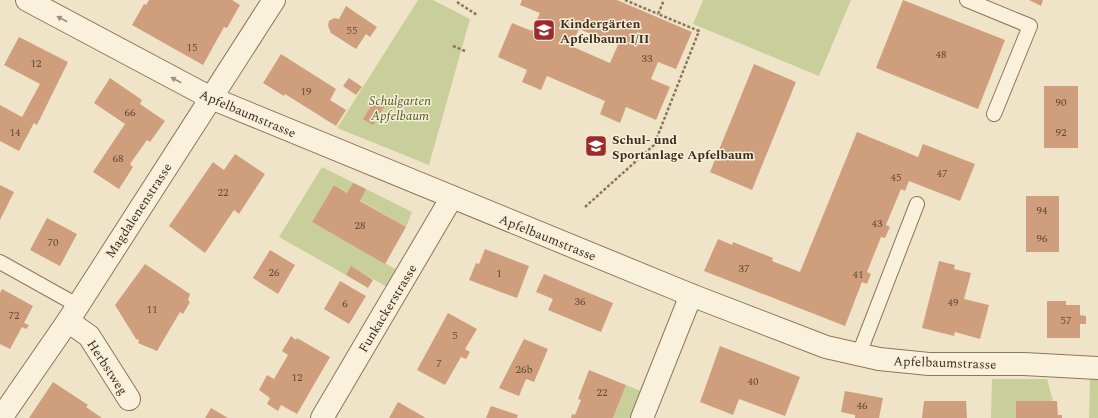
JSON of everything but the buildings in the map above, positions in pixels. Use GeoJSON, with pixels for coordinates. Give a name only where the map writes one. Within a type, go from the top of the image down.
{"type":"FeatureCollection","features":[{"type":"Feature","properties":{"kind":"street","name":"Apfelbaumstrasse"},"geometry":{"type":"LineString","coordinates":[[27,0],[211,98],[691,295],[826,347],[879,358],[929,364],[1024,364],[1098,368]]}},
{"type":"Feature","properties":{"kind":"street","name":"Magdalenenstrasse"},"geometry":{"type":"LineString","coordinates":[[1,418],[72,313],[274,0]]}},
{"type":"Feature","properties":{"kind":"street","name":"Funkackerstrasse"},"geometry":{"type":"LineString","coordinates":[[322,418],[452,198]]}},
{"type":"Feature","properties":{"kind":"street"},"geometry":{"type":"LineString","coordinates":[[642,418],[691,295]]}},
{"type":"Feature","properties":{"kind":"street","name":"Herbstweg"},"geometry":{"type":"LineString","coordinates":[[72,313],[89,336],[129,399]]}},
{"type":"Feature","properties":{"kind":"lane"},"geometry":{"type":"LineString","coordinates":[[967,0],[1030,26],[994,114]]}},
{"type":"Feature","properties":{"kind":"lane"},"geometry":{"type":"LineString","coordinates":[[859,354],[917,204]]}},
{"type":"Feature","properties":{"kind":"lane","name":"Herbstweg"},"geometry":{"type":"LineString","coordinates":[[0,262],[72,313]]}},
{"type":"Feature","properties":{"kind":"path"},"geometry":{"type":"LineString","coordinates":[[585,207],[654,145],[699,31],[625,0]]}},
{"type":"Feature","properties":{"kind":"path"},"geometry":{"type":"LineString","coordinates":[[658,14],[664,0]]}},
{"type":"Feature","properties":{"kind":"path"},"geometry":{"type":"LineString","coordinates":[[457,2],[477,15]]}},
{"type":"Feature","properties":{"kind":"path"},"geometry":{"type":"LineString","coordinates":[[452,46],[465,52]]}},
{"type":"Feature","properties":{"kind":"green space","name":"Schulgarten Apfelbaum"},"geometry":{"type":"Polygon","coordinates":[[[418,0],[433,0],[470,19],[429,165],[337,128],[418,0]]]}},
{"type":"Feature","properties":{"kind":"green space"},"geometry":{"type":"Polygon","coordinates":[[[703,0],[851,0],[819,76],[693,24],[703,0]]]}},
{"type":"Feature","properties":{"kind":"green space"},"geometry":{"type":"Polygon","coordinates":[[[322,167],[412,212],[406,227],[334,185],[312,222],[399,271],[389,288],[351,267],[346,275],[279,237],[322,167]]]}},
{"type":"Feature","properties":{"kind":"green space"},"geometry":{"type":"Polygon","coordinates":[[[992,379],[1047,379],[1053,401],[1016,401],[1016,418],[991,418],[992,379]]]}},
{"type":"Feature","properties":{"kind":"green space"},"geometry":{"type":"Polygon","coordinates":[[[1090,379],[1098,379],[1098,418],[1089,418],[1090,379]]]}},
{"type":"Feature","properties":{"kind":"green space"},"geometry":{"type":"Polygon","coordinates":[[[626,385],[641,391],[631,418],[613,418],[626,385]]]}},
{"type":"Feature","properties":{"kind":"place","name":"Kindergärten Apfelbaum I/II"},"geometry":{"type":"Point","coordinates":[544,30]}},
{"type":"Feature","properties":{"kind":"place","name":"Schul- und Sportanlage Apfelbaum"},"geometry":{"type":"Point","coordinates":[596,146]}}]}
